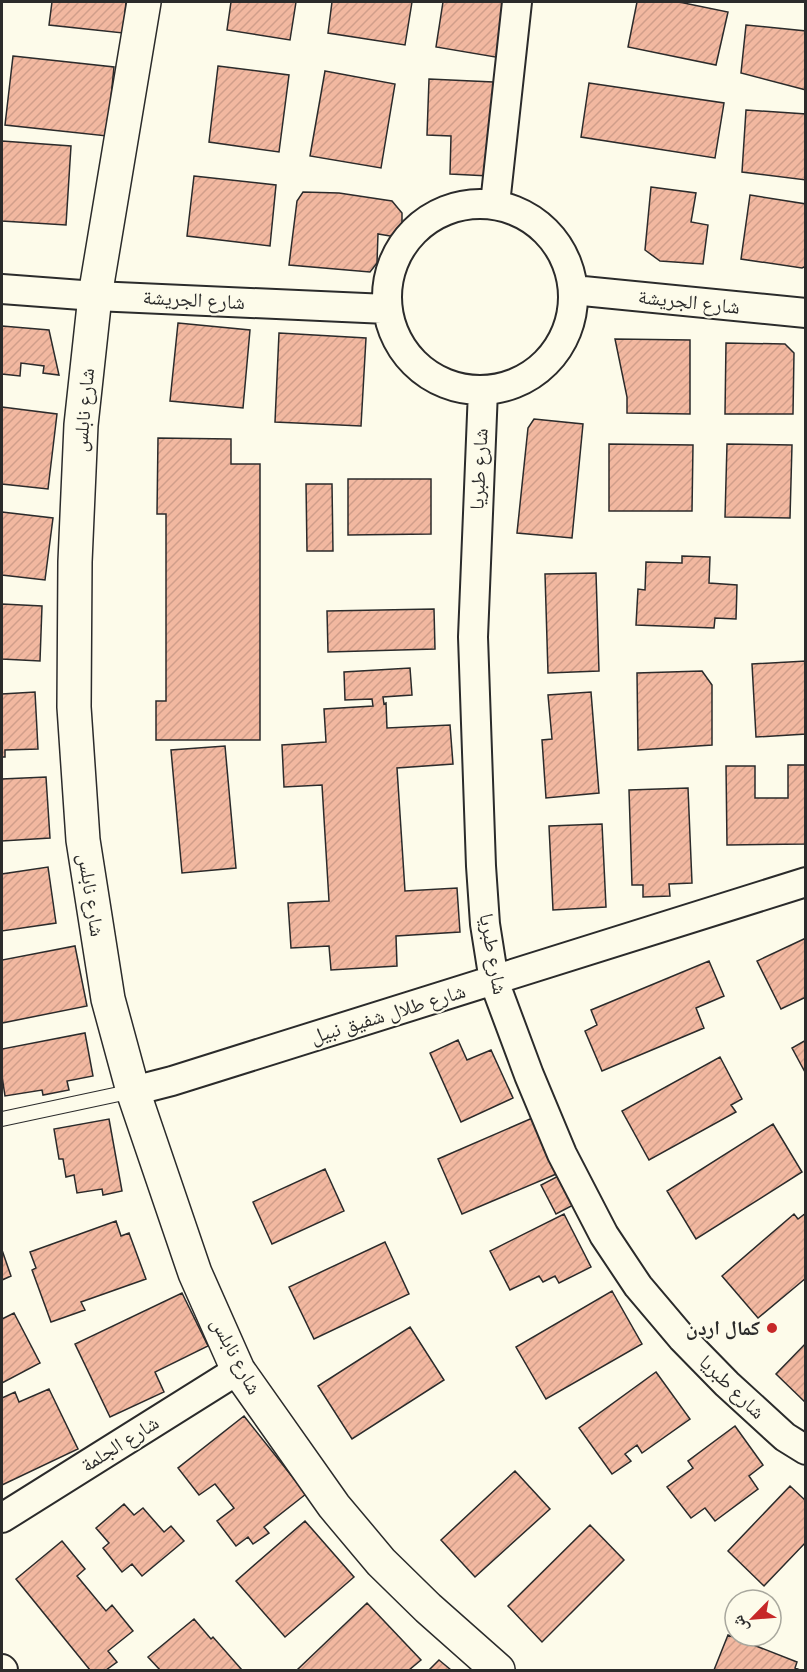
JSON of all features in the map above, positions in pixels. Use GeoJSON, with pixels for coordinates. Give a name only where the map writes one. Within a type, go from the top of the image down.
{"type":"FeatureCollection","features":[{"type":"Feature","properties":{"kind":"street","name":"شارع نابلس"},"geometry":{"type":"LineString","coordinates":[[144,2],[95,296],[81,424],[75,562],[74,707],[82,840],[108,999],[132,1091],[195,1273],[238,1370],[334,1506],[381,1562],[498,1671]]}},
{"type":"Feature","properties":{"kind":"street"},"geometry":{"type":"LineString","coordinates":[[495,204],[517,2]]}},
{"type":"Feature","properties":{"kind":"street"},"geometry":{"type":"LineString","coordinates":[[466,204],[495,204],[524,215],[549,234],[566,260],[573,291],[571,315],[563,339],[549,359],[530,375],[508,386],[483,390],[460,388],[439,381],[420,368],[404,351],[393,331],[387,309],[388,280],[397,252],[415,229],[438,212],[466,204]]}},
{"type":"Feature","properties":{"kind":"street","name":"شارع الجريشة"},"geometry":{"type":"LineString","coordinates":[[2,289],[95,296],[387,309]]}},
{"type":"Feature","properties":{"kind":"street","name":"شارع الجريشة"},"geometry":{"type":"LineString","coordinates":[[573,291],[806,313]]}},
{"type":"Feature","properties":{"kind":"street","name":"شارع طبريا"},"geometry":{"type":"LineString","coordinates":[[483,390],[473,637],[481,866],[485,924],[494,981],[529,1075],[562,1154],[604,1235],[632,1278],[682,1338],[727,1384],[785,1437],[806,1450]]}},
{"type":"Feature","properties":{"kind":"street","name":"شارع طلال شفيق نبيل"},"geometry":{"type":"LineString","coordinates":[[132,1091],[172,1081],[806,882]]}},
{"type":"Feature","properties":{"kind":"street","name":"شارع الجلمة"},"geometry":{"type":"LineString","coordinates":[[2,1518],[238,1370]]}},
{"type":"Feature","properties":{"kind":"lane","name":"شارع طلال شفيق نبيل"},"geometry":{"type":"LineString","coordinates":[[2,1119],[132,1091]]}},
{"type":"Feature","properties":{"kind":"building"},"geometry":{"type":"Polygon","coordinates":[[[52,2],[126,2],[123,33],[49,25],[52,2]]]}},
{"type":"Feature","properties":{"kind":"building"},"geometry":{"type":"Polygon","coordinates":[[[231,2],[296,2],[290,40],[227,30],[231,2]]]}},
{"type":"Feature","properties":{"kind":"building"},"geometry":{"type":"Polygon","coordinates":[[[332,2],[412,2],[405,45],[328,33],[332,2]]]}},
{"type":"Feature","properties":{"kind":"building"},"geometry":{"type":"Polygon","coordinates":[[[443,2],[509,2],[501,58],[436,47],[443,2]]]}},
{"type":"Feature","properties":{"kind":"building"},"geometry":{"type":"Polygon","coordinates":[[[637,2],[679,2],[728,12],[716,65],[628,47],[637,2]]]}},
{"type":"Feature","properties":{"kind":"building"},"geometry":{"type":"Polygon","coordinates":[[[746,25],[806,31],[806,90],[741,73],[746,25]]]}},
{"type":"Feature","properties":{"kind":"building"},"geometry":{"type":"Polygon","coordinates":[[[13,56],[114,67],[107,136],[5,125],[13,56]]]}},
{"type":"Feature","properties":{"kind":"building"},"geometry":{"type":"Polygon","coordinates":[[[218,66],[289,75],[279,152],[209,142],[218,66]]]}},
{"type":"Feature","properties":{"kind":"building"},"geometry":{"type":"Polygon","coordinates":[[[325,71],[395,84],[381,168],[310,156],[325,71]]]}},
{"type":"Feature","properties":{"kind":"building"},"geometry":{"type":"Polygon","coordinates":[[[429,79],[493,82],[489,176],[450,174],[451,136],[427,135],[429,79]]]}},
{"type":"Feature","properties":{"kind":"building"},"geometry":{"type":"Polygon","coordinates":[[[589,83],[724,103],[715,158],[581,137],[589,83]]]}},
{"type":"Feature","properties":{"kind":"building"},"geometry":{"type":"Polygon","coordinates":[[[746,110],[806,114],[806,180],[742,172],[746,110]]]}},
{"type":"Feature","properties":{"kind":"building"},"geometry":{"type":"Polygon","coordinates":[[[2,141],[71,146],[66,225],[2,221],[2,141]]]}},
{"type":"Feature","properties":{"kind":"building"},"geometry":{"type":"Polygon","coordinates":[[[194,176],[276,185],[270,246],[187,236],[194,176]]]}},
{"type":"Feature","properties":{"kind":"building"},"geometry":{"type":"Polygon","coordinates":[[[651,187],[696,193],[691,222],[708,225],[703,264],[660,261],[645,250],[651,187]]]}},
{"type":"Feature","properties":{"kind":"building"},"geometry":{"type":"Polygon","coordinates":[[[303,192],[339,193],[392,201],[402,213],[402,227],[390,236],[378,234],[377,263],[370,272],[289,265],[297,201],[303,192]]]}},
{"type":"Feature","properties":{"kind":"building"},"geometry":{"type":"Polygon","coordinates":[[[750,195],[806,204],[806,266],[802,268],[741,259],[750,195]]]}},
{"type":"Feature","properties":{"kind":"building"},"geometry":{"type":"Polygon","coordinates":[[[178,323],[250,330],[243,408],[170,401],[178,323]]]}},
{"type":"Feature","properties":{"kind":"building"},"geometry":{"type":"Polygon","coordinates":[[[2,326],[49,330],[59,375],[43,373],[44,366],[21,363],[20,376],[2,374],[2,326]]]}},
{"type":"Feature","properties":{"kind":"building"},"geometry":{"type":"Polygon","coordinates":[[[279,333],[366,338],[361,426],[275,422],[279,333]]]}},
{"type":"Feature","properties":{"kind":"building"},"geometry":{"type":"Polygon","coordinates":[[[615,339],[690,340],[690,414],[627,413],[627,397],[615,339]]]}},
{"type":"Feature","properties":{"kind":"building"},"geometry":{"type":"Polygon","coordinates":[[[726,343],[785,344],[794,353],[793,414],[725,414],[726,343]]]}},
{"type":"Feature","properties":{"kind":"building"},"geometry":{"type":"Polygon","coordinates":[[[2,407],[57,414],[48,489],[2,484],[2,407]]]}},
{"type":"Feature","properties":{"kind":"building"},"geometry":{"type":"Polygon","coordinates":[[[534,419],[583,424],[572,538],[517,533],[528,428],[534,419]]]}},
{"type":"Feature","properties":{"kind":"building"},"geometry":{"type":"Polygon","coordinates":[[[158,438],[231,439],[231,464],[260,464],[260,740],[156,740],[156,701],[166,701],[166,514],[157,514],[158,438]]]}},
{"type":"Feature","properties":{"kind":"building"},"geometry":{"type":"Polygon","coordinates":[[[609,444],[693,445],[692,511],[609,511],[609,444]]]}},
{"type":"Feature","properties":{"kind":"building"},"geometry":{"type":"Polygon","coordinates":[[[727,444],[792,445],[790,518],[725,517],[727,444]]]}},
{"type":"Feature","properties":{"kind":"building"},"geometry":{"type":"Polygon","coordinates":[[[348,479],[431,479],[431,534],[348,535],[348,479]]]}},
{"type":"Feature","properties":{"kind":"building"},"geometry":{"type":"Polygon","coordinates":[[[306,484],[332,484],[333,551],[307,551],[306,484]]]}},
{"type":"Feature","properties":{"kind":"building"},"geometry":{"type":"Polygon","coordinates":[[[2,512],[53,518],[45,580],[2,575],[2,512]]]}},
{"type":"Feature","properties":{"kind":"building"},"geometry":{"type":"Polygon","coordinates":[[[682,556],[710,557],[709,583],[737,585],[736,619],[715,618],[714,628],[636,625],[638,589],[645,590],[646,562],[682,563],[682,556]]]}},
{"type":"Feature","properties":{"kind":"building"},"geometry":{"type":"Polygon","coordinates":[[[596,573],[599,671],[548,673],[545,574],[596,573]]]}},
{"type":"Feature","properties":{"kind":"building"},"geometry":{"type":"Polygon","coordinates":[[[2,604],[42,606],[40,661],[2,659],[2,604]]]}},
{"type":"Feature","properties":{"kind":"building"},"geometry":{"type":"Polygon","coordinates":[[[434,609],[435,649],[328,652],[327,611],[434,609]]]}},
{"type":"Feature","properties":{"kind":"building"},"geometry":{"type":"Polygon","coordinates":[[[806,661],[806,734],[756,737],[752,664],[806,661]]]}},
{"type":"Feature","properties":{"kind":"building"},"geometry":{"type":"Polygon","coordinates":[[[410,668],[412,695],[383,697],[384,704],[386,703],[387,728],[450,725],[453,764],[397,768],[405,891],[457,888],[460,932],[396,936],[397,966],[331,970],[329,946],[291,948],[288,903],[329,901],[322,785],[284,787],[282,745],[326,742],[324,709],[373,706],[372,699],[345,700],[344,672],[410,668]]]}},
{"type":"Feature","properties":{"kind":"building"},"geometry":{"type":"Polygon","coordinates":[[[702,671],[712,685],[712,745],[638,750],[637,673],[702,671]]]}},
{"type":"Feature","properties":{"kind":"building"},"geometry":{"type":"Polygon","coordinates":[[[35,692],[38,749],[5,750],[5,757],[2,757],[2,694],[35,692]]]}},
{"type":"Feature","properties":{"kind":"building"},"geometry":{"type":"Polygon","coordinates":[[[591,692],[599,793],[546,798],[542,740],[552,739],[548,695],[591,692]]]}},
{"type":"Feature","properties":{"kind":"building"},"geometry":{"type":"Polygon","coordinates":[[[225,746],[236,868],[182,873],[171,750],[225,746]]]}},
{"type":"Feature","properties":{"kind":"building"},"geometry":{"type":"Polygon","coordinates":[[[788,765],[806,765],[806,844],[727,845],[726,766],[755,766],[755,798],[788,798],[788,765]]]}},
{"type":"Feature","properties":{"kind":"building"},"geometry":{"type":"Polygon","coordinates":[[[46,777],[50,838],[2,841],[2,779],[46,777]]]}},
{"type":"Feature","properties":{"kind":"building"},"geometry":{"type":"Polygon","coordinates":[[[688,788],[692,883],[669,884],[670,896],[643,897],[643,885],[632,885],[629,790],[688,788]]]}},
{"type":"Feature","properties":{"kind":"building"},"geometry":{"type":"Polygon","coordinates":[[[602,824],[606,907],[553,910],[549,826],[602,824]]]}},
{"type":"Feature","properties":{"kind":"building"},"geometry":{"type":"Polygon","coordinates":[[[48,867],[56,923],[2,931],[2,874],[48,867]]]}},
{"type":"Feature","properties":{"kind":"building"},"geometry":{"type":"Polygon","coordinates":[[[806,938],[806,997],[781,1009],[757,961],[806,938]]]}},
{"type":"Feature","properties":{"kind":"building"},"geometry":{"type":"Polygon","coordinates":[[[75,946],[87,1006],[2,1023],[2,960],[75,946]]]}},
{"type":"Feature","properties":{"kind":"building"},"geometry":{"type":"Polygon","coordinates":[[[709,961],[724,996],[696,1008],[704,1028],[602,1071],[585,1031],[597,1025],[591,1010],[709,961]]]}},
{"type":"Feature","properties":{"kind":"building"},"geometry":{"type":"Polygon","coordinates":[[[85,1033],[93,1076],[67,1081],[69,1090],[43,1095],[42,1090],[5,1096],[2,1049],[85,1033]]]}},
{"type":"Feature","properties":{"kind":"building"},"geometry":{"type":"Polygon","coordinates":[[[458,1040],[467,1060],[491,1050],[513,1098],[461,1122],[430,1053],[458,1040]]]}},
{"type":"Feature","properties":{"kind":"building"},"geometry":{"type":"Polygon","coordinates":[[[806,1040],[806,1074],[792,1048],[806,1040]]]}},
{"type":"Feature","properties":{"kind":"building"},"geometry":{"type":"Polygon","coordinates":[[[720,1057],[742,1099],[731,1105],[736,1112],[649,1160],[622,1111],[720,1057]]]}},
{"type":"Feature","properties":{"kind":"building"},"geometry":{"type":"Polygon","coordinates":[[[537,1116],[561,1172],[462,1214],[438,1159],[537,1116]]]}},
{"type":"Feature","properties":{"kind":"building"},"geometry":{"type":"Polygon","coordinates":[[[109,1119],[122,1191],[103,1195],[102,1189],[77,1193],[74,1175],[66,1177],[63,1159],[59,1159],[54,1129],[109,1119]]]}},
{"type":"Feature","properties":{"kind":"building"},"geometry":{"type":"Polygon","coordinates":[[[773,1124],[802,1172],[696,1239],[667,1191],[773,1124]]]}},
{"type":"Feature","properties":{"kind":"building"},"geometry":{"type":"Polygon","coordinates":[[[325,1169],[344,1211],[272,1244],[253,1202],[325,1169]]]}},
{"type":"Feature","properties":{"kind":"building"},"geometry":{"type":"Polygon","coordinates":[[[566,1172],[581,1201],[556,1214],[541,1185],[566,1172]]]}},
{"type":"Feature","properties":{"kind":"building"},"geometry":{"type":"Polygon","coordinates":[[[806,1213],[806,1278],[758,1318],[722,1276],[794,1214],[798,1219],[806,1213]]]}},
{"type":"Feature","properties":{"kind":"building"},"geometry":{"type":"Polygon","coordinates":[[[564,1214],[591,1267],[559,1283],[555,1276],[543,1282],[539,1276],[510,1290],[490,1251],[564,1214]]]}},
{"type":"Feature","properties":{"kind":"building"},"geometry":{"type":"Polygon","coordinates":[[[116,1221],[121,1236],[129,1233],[146,1279],[81,1302],[85,1310],[51,1322],[32,1270],[36,1268],[30,1252],[116,1221]]]}},
{"type":"Feature","properties":{"kind":"building"},"geometry":{"type":"Polygon","coordinates":[[[385,1242],[409,1294],[314,1339],[289,1287],[385,1242]]]}},
{"type":"Feature","properties":{"kind":"building"},"geometry":{"type":"Polygon","coordinates":[[[2,1250],[11,1276],[2,1280],[2,1250]]]}},
{"type":"Feature","properties":{"kind":"building"},"geometry":{"type":"Polygon","coordinates":[[[612,1291],[642,1344],[546,1399],[516,1347],[612,1291]]]}},
{"type":"Feature","properties":{"kind":"building"},"geometry":{"type":"Polygon","coordinates":[[[182,1293],[208,1346],[155,1372],[164,1392],[110,1417],[75,1344],[182,1293]]]}},
{"type":"Feature","properties":{"kind":"building"},"geometry":{"type":"Polygon","coordinates":[[[14,1313],[40,1363],[2,1383],[2,1319],[14,1313]]]}},
{"type":"Feature","properties":{"kind":"building"},"geometry":{"type":"Polygon","coordinates":[[[410,1327],[444,1380],[352,1439],[318,1386],[410,1327]]]}},
{"type":"Feature","properties":{"kind":"building"},"geometry":{"type":"Polygon","coordinates":[[[806,1343],[806,1403],[776,1374],[806,1343]]]}},
{"type":"Feature","properties":{"kind":"building"},"geometry":{"type":"Polygon","coordinates":[[[656,1372],[690,1419],[642,1453],[637,1445],[625,1454],[631,1461],[612,1474],[579,1428],[656,1372]]]}},
{"type":"Feature","properties":{"kind":"building"},"geometry":{"type":"Polygon","coordinates":[[[49,1389],[78,1449],[2,1485],[2,1398],[15,1392],[19,1402],[49,1389]]]}},
{"type":"Feature","properties":{"kind":"building"},"geometry":{"type":"Polygon","coordinates":[[[244,1416],[306,1494],[264,1527],[269,1533],[253,1544],[248,1537],[236,1546],[217,1521],[234,1508],[215,1484],[199,1495],[178,1468],[244,1416]]]}},
{"type":"Feature","properties":{"kind":"building"},"geometry":{"type":"Polygon","coordinates":[[[735,1426],[763,1465],[749,1476],[758,1489],[715,1521],[705,1508],[691,1518],[667,1487],[693,1468],[688,1461],[735,1426]]]}},
{"type":"Feature","properties":{"kind":"building"},"geometry":{"type":"Polygon","coordinates":[[[515,1471],[550,1509],[475,1577],[441,1540],[515,1471]]]}},
{"type":"Feature","properties":{"kind":"building"},"geometry":{"type":"Polygon","coordinates":[[[790,1486],[806,1501],[806,1542],[764,1586],[728,1551],[790,1486]]]}},
{"type":"Feature","properties":{"kind":"building"},"geometry":{"type":"Polygon","coordinates":[[[124,1504],[134,1515],[143,1508],[164,1532],[171,1526],[184,1541],[142,1576],[132,1564],[122,1572],[103,1548],[109,1543],[96,1528],[124,1504]]]}},
{"type":"Feature","properties":{"kind":"building"},"geometry":{"type":"Polygon","coordinates":[[[305,1521],[354,1577],[285,1637],[236,1581],[305,1521]]]}},
{"type":"Feature","properties":{"kind":"building"},"geometry":{"type":"Polygon","coordinates":[[[590,1525],[624,1560],[542,1642],[508,1606],[590,1525]]]}},
{"type":"Feature","properties":{"kind":"building"},"geometry":{"type":"Polygon","coordinates":[[[62,1541],[85,1569],[77,1576],[106,1611],[112,1605],[133,1631],[108,1651],[117,1662],[106,1670],[90,1670],[16,1579],[62,1541]]]}},
{"type":"Feature","properties":{"kind":"building"},"geometry":{"type":"Polygon","coordinates":[[[367,1603],[421,1660],[409,1670],[297,1670],[367,1603]]]}},
{"type":"Feature","properties":{"kind":"building"},"geometry":{"type":"Polygon","coordinates":[[[194,1619],[242,1670],[160,1670],[148,1657],[194,1619]]]}},
{"type":"Feature","properties":{"kind":"building"},"geometry":{"type":"Polygon","coordinates":[[[723,1648],[761,1648],[797,1662],[795,1668],[800,1670],[714,1670],[723,1648]]]}},
{"type":"Feature","properties":{"kind":"building"},"geometry":{"type":"Polygon","coordinates":[[[439,1660],[451,1670],[429,1670],[439,1660]]]}},
{"type":"Feature","properties":{"kind":"place","name":"كمال اردن"},"geometry":{"type":"Point","coordinates":[772,1328]}}]}
